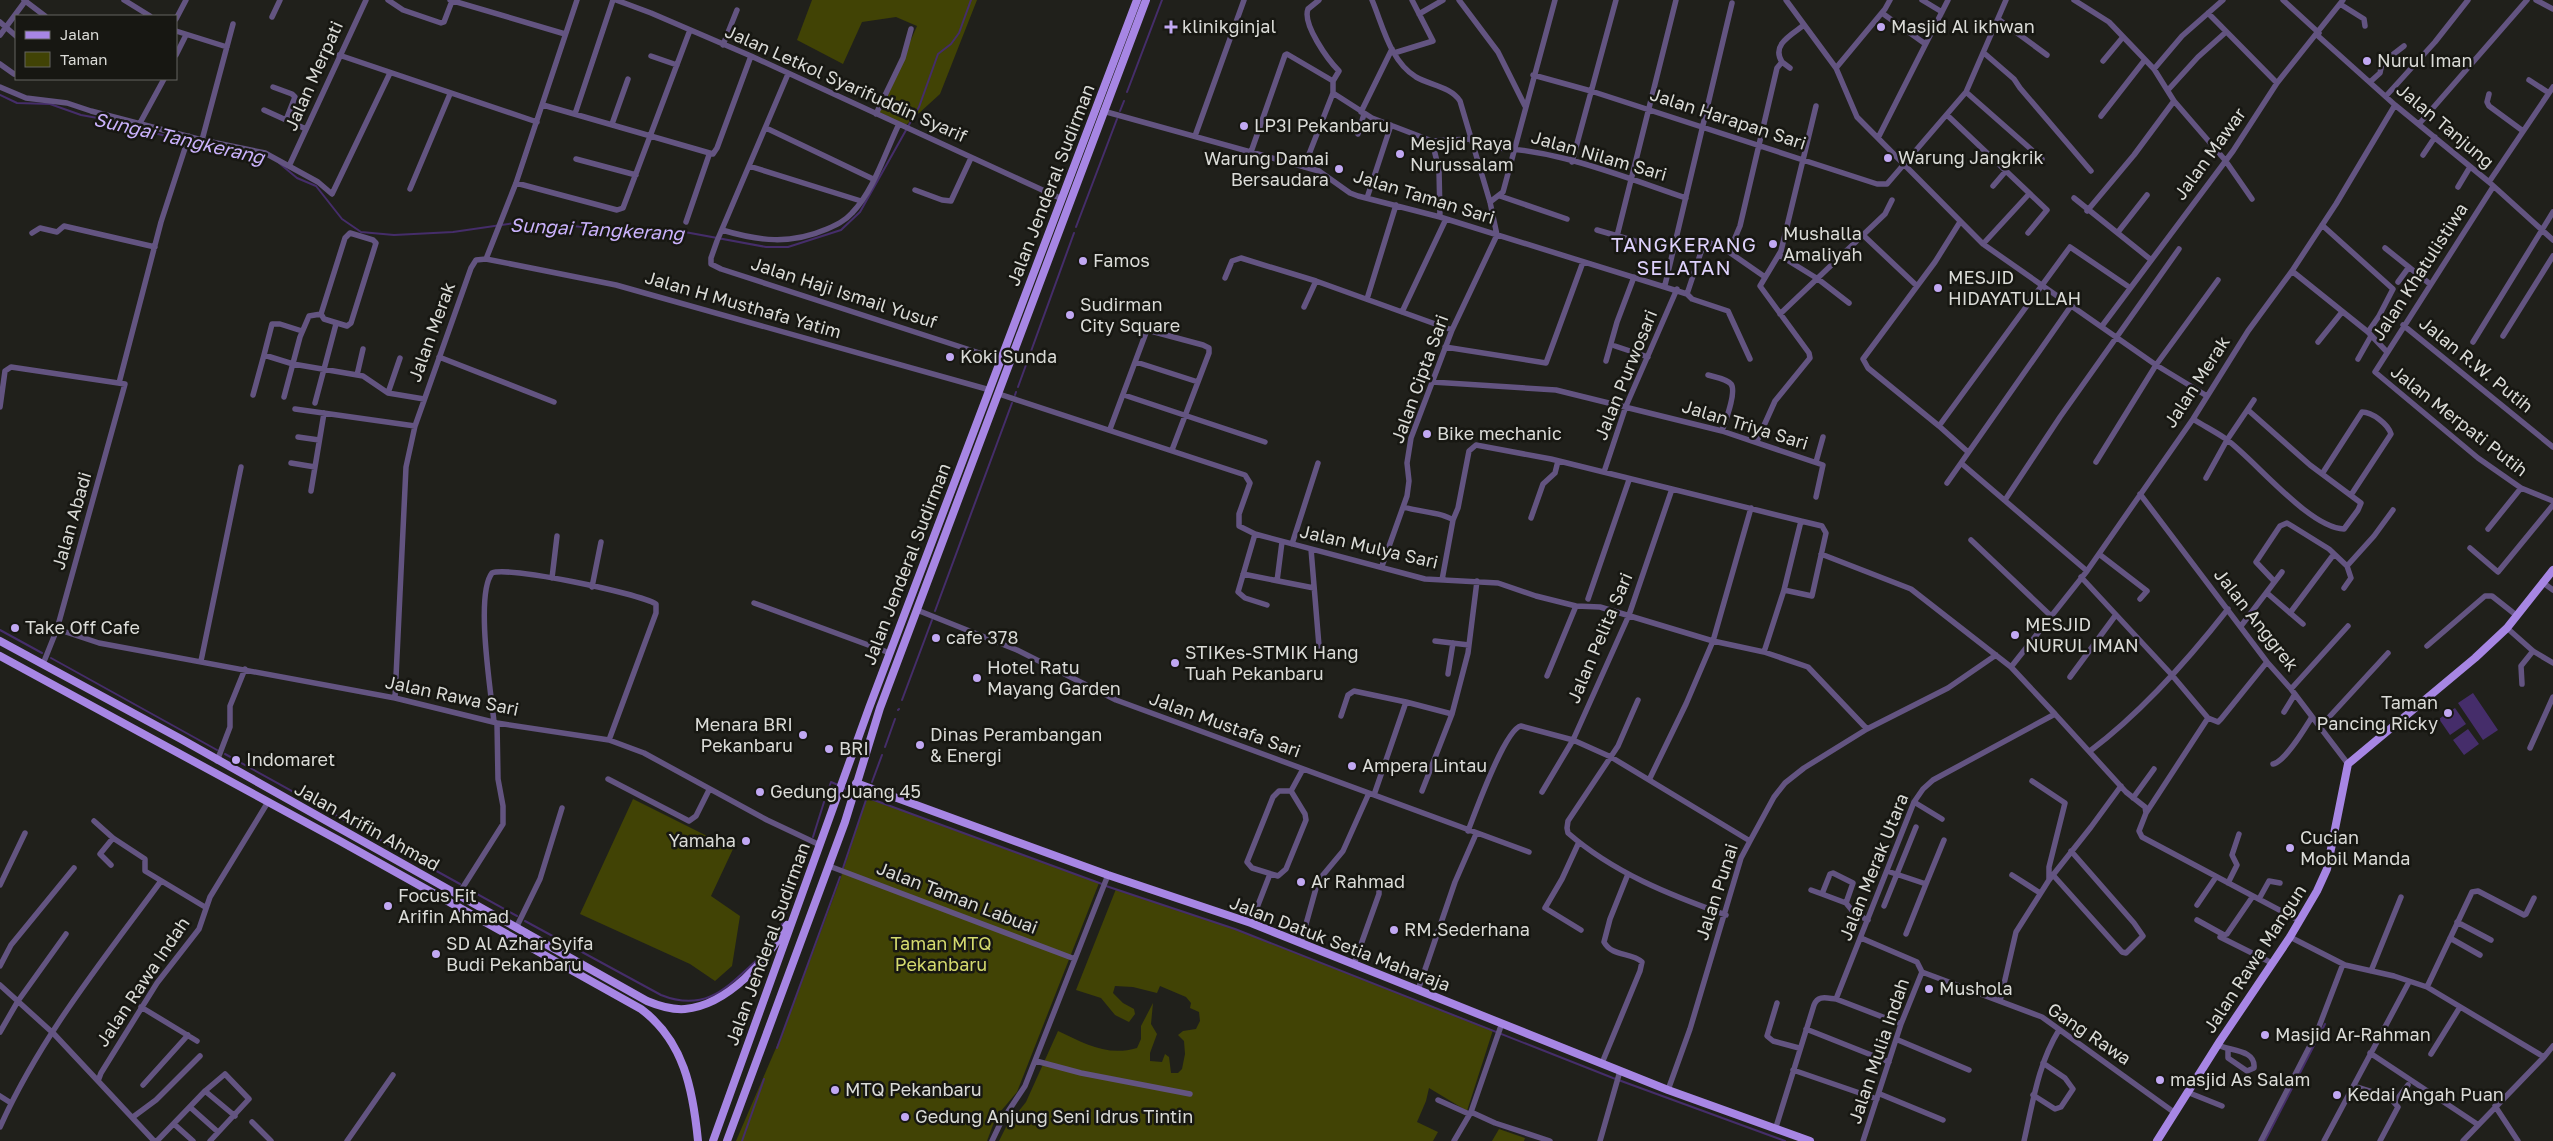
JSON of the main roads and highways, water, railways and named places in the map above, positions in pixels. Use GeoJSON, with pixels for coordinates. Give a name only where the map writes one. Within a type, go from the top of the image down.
{"type":"FeatureCollection","features":[{"type":"Feature","properties":{"kind":"main road","name":"Jalan Jenderal Sudirman"},"geometry":{"type":"LineString","coordinates":[[713,1141],[959,467],[990,390],[1137,0]]}},
{"type":"Feature","properties":{"kind":"main road","name":"Jalan Jenderal Sudirman"},"geometry":{"type":"LineString","coordinates":[[727,1141],[829,866],[880,708],[1146,0]]}},
{"type":"Feature","properties":{"kind":"main road"},"geometry":{"type":"LineString","coordinates":[[959,467],[970,471]]}},
{"type":"Feature","properties":{"kind":"main road","name":"Jalan Rawa Mangun"},"geometry":{"type":"LineString","coordinates":[[2159,1141],[2187,1092],[2290,938],[2327,869],[2348,764],[2475,658],[2507,628],[2553,570]]}},
{"type":"Feature","properties":{"kind":"main road","name":"Jalan Arifin Ahmad"},"geometry":{"type":"LineString","coordinates":[[0,641],[181,739],[217,761],[647,1001],[664,1007],[686,1009],[701,1006],[721,996],[747,975],[773,947],[800,901]]}},
{"type":"Feature","properties":{"kind":"main road","name":"Jalan Arifin Ahmad"},"geometry":{"type":"LineString","coordinates":[[0,656],[267,805],[376,861],[641,1009],[654,1019],[671,1040],[684,1066],[698,1141]]}},
{"type":"Feature","properties":{"kind":"main road","name":"Jalan Datuk Setia Maharaja"},"geometry":{"type":"LineString","coordinates":[[856,783],[1105,882],[1251,923],[1502,1025],[1602,1063],[1619,1072],[1776,1127],[1810,1141]]}},
{"type":"Feature","properties":{"kind":"main road"},"geometry":{"type":"LineString","coordinates":[[376,861],[382,852]]}},
{"type":"Feature","properties":{"kind":"main road"},"geometry":{"type":"LineString","coordinates":[[747,1046],[760,1051]]}},
{"type":"Feature","properties":{"kind":"main road"},"geometry":{"type":"LineString","coordinates":[[741,1064],[753,1069]]}},
{"type":"Feature","properties":{"kind":"waterway","name":"Sungai Tangkerang"},"geometry":{"type":"LineString","coordinates":[[279,163],[297,178],[316,186],[342,219],[361,232],[394,235],[453,232],[522,222],[620,230],[674,230],[766,247],[788,247],[841,230],[860,212],[919,107],[938,54],[951,44],[959,33],[971,0]]}},
{"type":"Feature","properties":{"kind":"waterway"},"geometry":{"type":"LineString","coordinates":[[1127,92],[1162,0]]}},
{"type":"Feature","properties":{"kind":"waterway","name":"Sungai Tangkerang"},"geometry":{"type":"LineString","coordinates":[[0,95],[17,103],[50,104],[81,115],[103,119],[195,144],[237,150]]}},
{"type":"Feature","properties":{"kind":"waterway"},"geometry":{"type":"LineString","coordinates":[[1120,111],[1124,101]]}},
{"type":"Feature","properties":{"kind":"waterway"},"geometry":{"type":"LineString","coordinates":[[1076,227],[1117,119]]}},
{"type":"Feature","properties":{"kind":"waterway"},"geometry":{"type":"LineString","coordinates":[[1018,387],[1074,233]]}},
{"type":"Feature","properties":{"kind":"waterway"},"geometry":{"type":"LineString","coordinates":[[935,611],[1012,403]]}},
{"type":"Feature","properties":{"kind":"waterway"},"geometry":{"type":"LineString","coordinates":[[902,700],[932,620]]}},
{"type":"Feature","properties":{"kind":"waterway"},"geometry":{"type":"LineString","coordinates":[[0,630],[42,653]]}},
{"type":"Feature","properties":{"kind":"waterway"},"geometry":{"type":"LineString","coordinates":[[51,658],[217,750]]}},
{"type":"Feature","properties":{"kind":"waterway"},"geometry":{"type":"LineString","coordinates":[[885,747],[895,719]]}},
{"type":"Feature","properties":{"kind":"waterway"},"geometry":{"type":"LineString","coordinates":[[225,754],[460,884]]}},
{"type":"Feature","properties":{"kind":"waterway"},"geometry":{"type":"LineString","coordinates":[[872,782],[882,755]]}},
{"type":"Feature","properties":{"kind":"waterway"},"geometry":{"type":"LineString","coordinates":[[827,794],[831,782],[838,785]]}},
{"type":"Feature","properties":{"kind":"waterway"},"geometry":{"type":"LineString","coordinates":[[844,788],[851,791]]}},
{"type":"Feature","properties":{"kind":"waterway"},"geometry":{"type":"LineString","coordinates":[[863,796],[1102,884]]}},
{"type":"Feature","properties":{"kind":"waterway"},"geometry":{"type":"LineString","coordinates":[[843,868],[867,797]]}},
{"type":"Feature","properties":{"kind":"waterway"},"geometry":{"type":"LineString","coordinates":[[813,837],[824,802]]}},
{"type":"Feature","properties":{"kind":"waterway"},"geometry":{"type":"LineString","coordinates":[[781,927],[810,845]]}},
{"type":"Feature","properties":{"kind":"waterway"},"geometry":{"type":"LineString","coordinates":[[777,1048],[840,877]]}},
{"type":"Feature","properties":{"kind":"waterway"},"geometry":{"type":"LineString","coordinates":[[1106,886],[1235,929],[1613,1078],[1785,1141]]}},
{"type":"Feature","properties":{"kind":"waterway"},"geometry":{"type":"LineString","coordinates":[[468,889],[517,916]]}},
{"type":"Feature","properties":{"kind":"waterway"},"geometry":{"type":"LineString","coordinates":[[525,921],[661,995],[677,1000],[691,1001],[715,994],[736,979],[758,959]]}},
{"type":"Feature","properties":{"kind":"waterway"},"geometry":{"type":"LineString","coordinates":[[2265,1141],[2325,1024]]}},
{"type":"Feature","properties":{"kind":"waterway"},"geometry":{"type":"LineString","coordinates":[[742,1141],[764,1079]]}},
{"type":"Feature","properties":{"kind":"place","name":"klinikginjal"},"geometry":{"type":"Point","coordinates":[1171,27]}},
{"type":"Feature","properties":{"kind":"place","name":"Masjid Al ikhwan"},"geometry":{"type":"Point","coordinates":[1881,27]}},
{"type":"Feature","properties":{"kind":"place","name":"Nurul Iman"},"geometry":{"type":"Point","coordinates":[2367,61]}},
{"type":"Feature","properties":{"kind":"place","name":"LP3I Pekanbaru"},"geometry":{"type":"Point","coordinates":[1244,126]}},
{"type":"Feature","properties":{"kind":"place","name":"Mesjid Raya Nurussalam"},"geometry":{"type":"Point","coordinates":[1400,154]}},
{"type":"Feature","properties":{"kind":"place","name":"Warung Jangkrik"},"geometry":{"type":"Point","coordinates":[1888,158]}},
{"type":"Feature","properties":{"kind":"place","name":"Warung Damai Bersaudara"},"geometry":{"type":"Point","coordinates":[1339,169]}},
{"type":"Feature","properties":{"kind":"place","name":"Mushalla Amaliyah"},"geometry":{"type":"Point","coordinates":[1773,244]}},
{"type":"Feature","properties":{"kind":"place","name":"Famos"},"geometry":{"type":"Point","coordinates":[1083,261]}},
{"type":"Feature","properties":{"kind":"place","name":"MESJID HIDAYATULLAH"},"geometry":{"type":"Point","coordinates":[1938,288]}},
{"type":"Feature","properties":{"kind":"place","name":"Sudirman City Square"},"geometry":{"type":"Point","coordinates":[1070,315]}},
{"type":"Feature","properties":{"kind":"place","name":"Koki Sunda"},"geometry":{"type":"Point","coordinates":[950,357]}},
{"type":"Feature","properties":{"kind":"place","name":"Bike mechanic"},"geometry":{"type":"Point","coordinates":[1427,434]}},
{"type":"Feature","properties":{"kind":"place","name":"Take Off Cafe"},"geometry":{"type":"Point","coordinates":[15,628]}},
{"type":"Feature","properties":{"kind":"place","name":"MESJID NURUL IMAN"},"geometry":{"type":"Point","coordinates":[2015,635]}},
{"type":"Feature","properties":{"kind":"place","name":"cafe 378"},"geometry":{"type":"Point","coordinates":[936,638]}},
{"type":"Feature","properties":{"kind":"place","name":"STIKes-STMIK Hang Tuah Pekanbaru"},"geometry":{"type":"Point","coordinates":[1175,663]}},
{"type":"Feature","properties":{"kind":"place","name":"Hotel Ratu Mayang Garden"},"geometry":{"type":"Point","coordinates":[977,678]}},
{"type":"Feature","properties":{"kind":"place","name":"Taman Pancing Ricky"},"geometry":{"type":"Point","coordinates":[2448,713]}},
{"type":"Feature","properties":{"kind":"place","name":"Menara BRI Pekanbaru"},"geometry":{"type":"Point","coordinates":[803,735]}},
{"type":"Feature","properties":{"kind":"place","name":"Dinas Perambangan & Energi"},"geometry":{"type":"Point","coordinates":[920,745]}},
{"type":"Feature","properties":{"kind":"place","name":"BRI"},"geometry":{"type":"Point","coordinates":[829,749]}},
{"type":"Feature","properties":{"kind":"place","name":"Indomaret"},"geometry":{"type":"Point","coordinates":[236,760]}},
{"type":"Feature","properties":{"kind":"place","name":"Ampera Lintau"},"geometry":{"type":"Point","coordinates":[1352,766]}},
{"type":"Feature","properties":{"kind":"place","name":"Gedung Juang 45"},"geometry":{"type":"Point","coordinates":[760,792]}},
{"type":"Feature","properties":{"kind":"place","name":"Yamaha"},"geometry":{"type":"Point","coordinates":[746,841]}},
{"type":"Feature","properties":{"kind":"place","name":"Cucian Mobil Manda"},"geometry":{"type":"Point","coordinates":[2290,848]}},
{"type":"Feature","properties":{"kind":"place","name":"Ar Rahmad"},"geometry":{"type":"Point","coordinates":[1301,882]}},
{"type":"Feature","properties":{"kind":"place","name":"Focus Fit Arifin Ahmad"},"geometry":{"type":"Point","coordinates":[388,906]}},
{"type":"Feature","properties":{"kind":"place","name":"RM.Sederhana"},"geometry":{"type":"Point","coordinates":[1394,930]}},
{"type":"Feature","properties":{"kind":"place","name":"SD Al Azhar Syifa Budi Pekanbaru"},"geometry":{"type":"Point","coordinates":[436,954]}},
{"type":"Feature","properties":{"kind":"place","name":"Mushola"},"geometry":{"type":"Point","coordinates":[1929,989]}},
{"type":"Feature","properties":{"kind":"place","name":"Masjid Ar-Rahman"},"geometry":{"type":"Point","coordinates":[2265,1035]}},
{"type":"Feature","properties":{"kind":"place","name":"masjid As Salam"},"geometry":{"type":"Point","coordinates":[2160,1080]}},
{"type":"Feature","properties":{"kind":"place","name":"MTQ Pekanbaru"},"geometry":{"type":"Point","coordinates":[835,1090]}},
{"type":"Feature","properties":{"kind":"place","name":"Kedai Angah Puan"},"geometry":{"type":"Point","coordinates":[2337,1095]}},
{"type":"Feature","properties":{"kind":"place","name":"Gedung Anjung Seni Idrus Tintin"},"geometry":{"type":"Point","coordinates":[905,1117]}},
{"type":"Feature","properties":{"kind":"district","name":"TANGKERANG SELATAN"},"geometry":{"type":"Point","coordinates":[1684,256]}},
{"type":"Feature","properties":{"kind":"park label","name":"Taman MTQ Pekanbaru"},"geometry":{"type":"Point","coordinates":[941,954]}}]}
